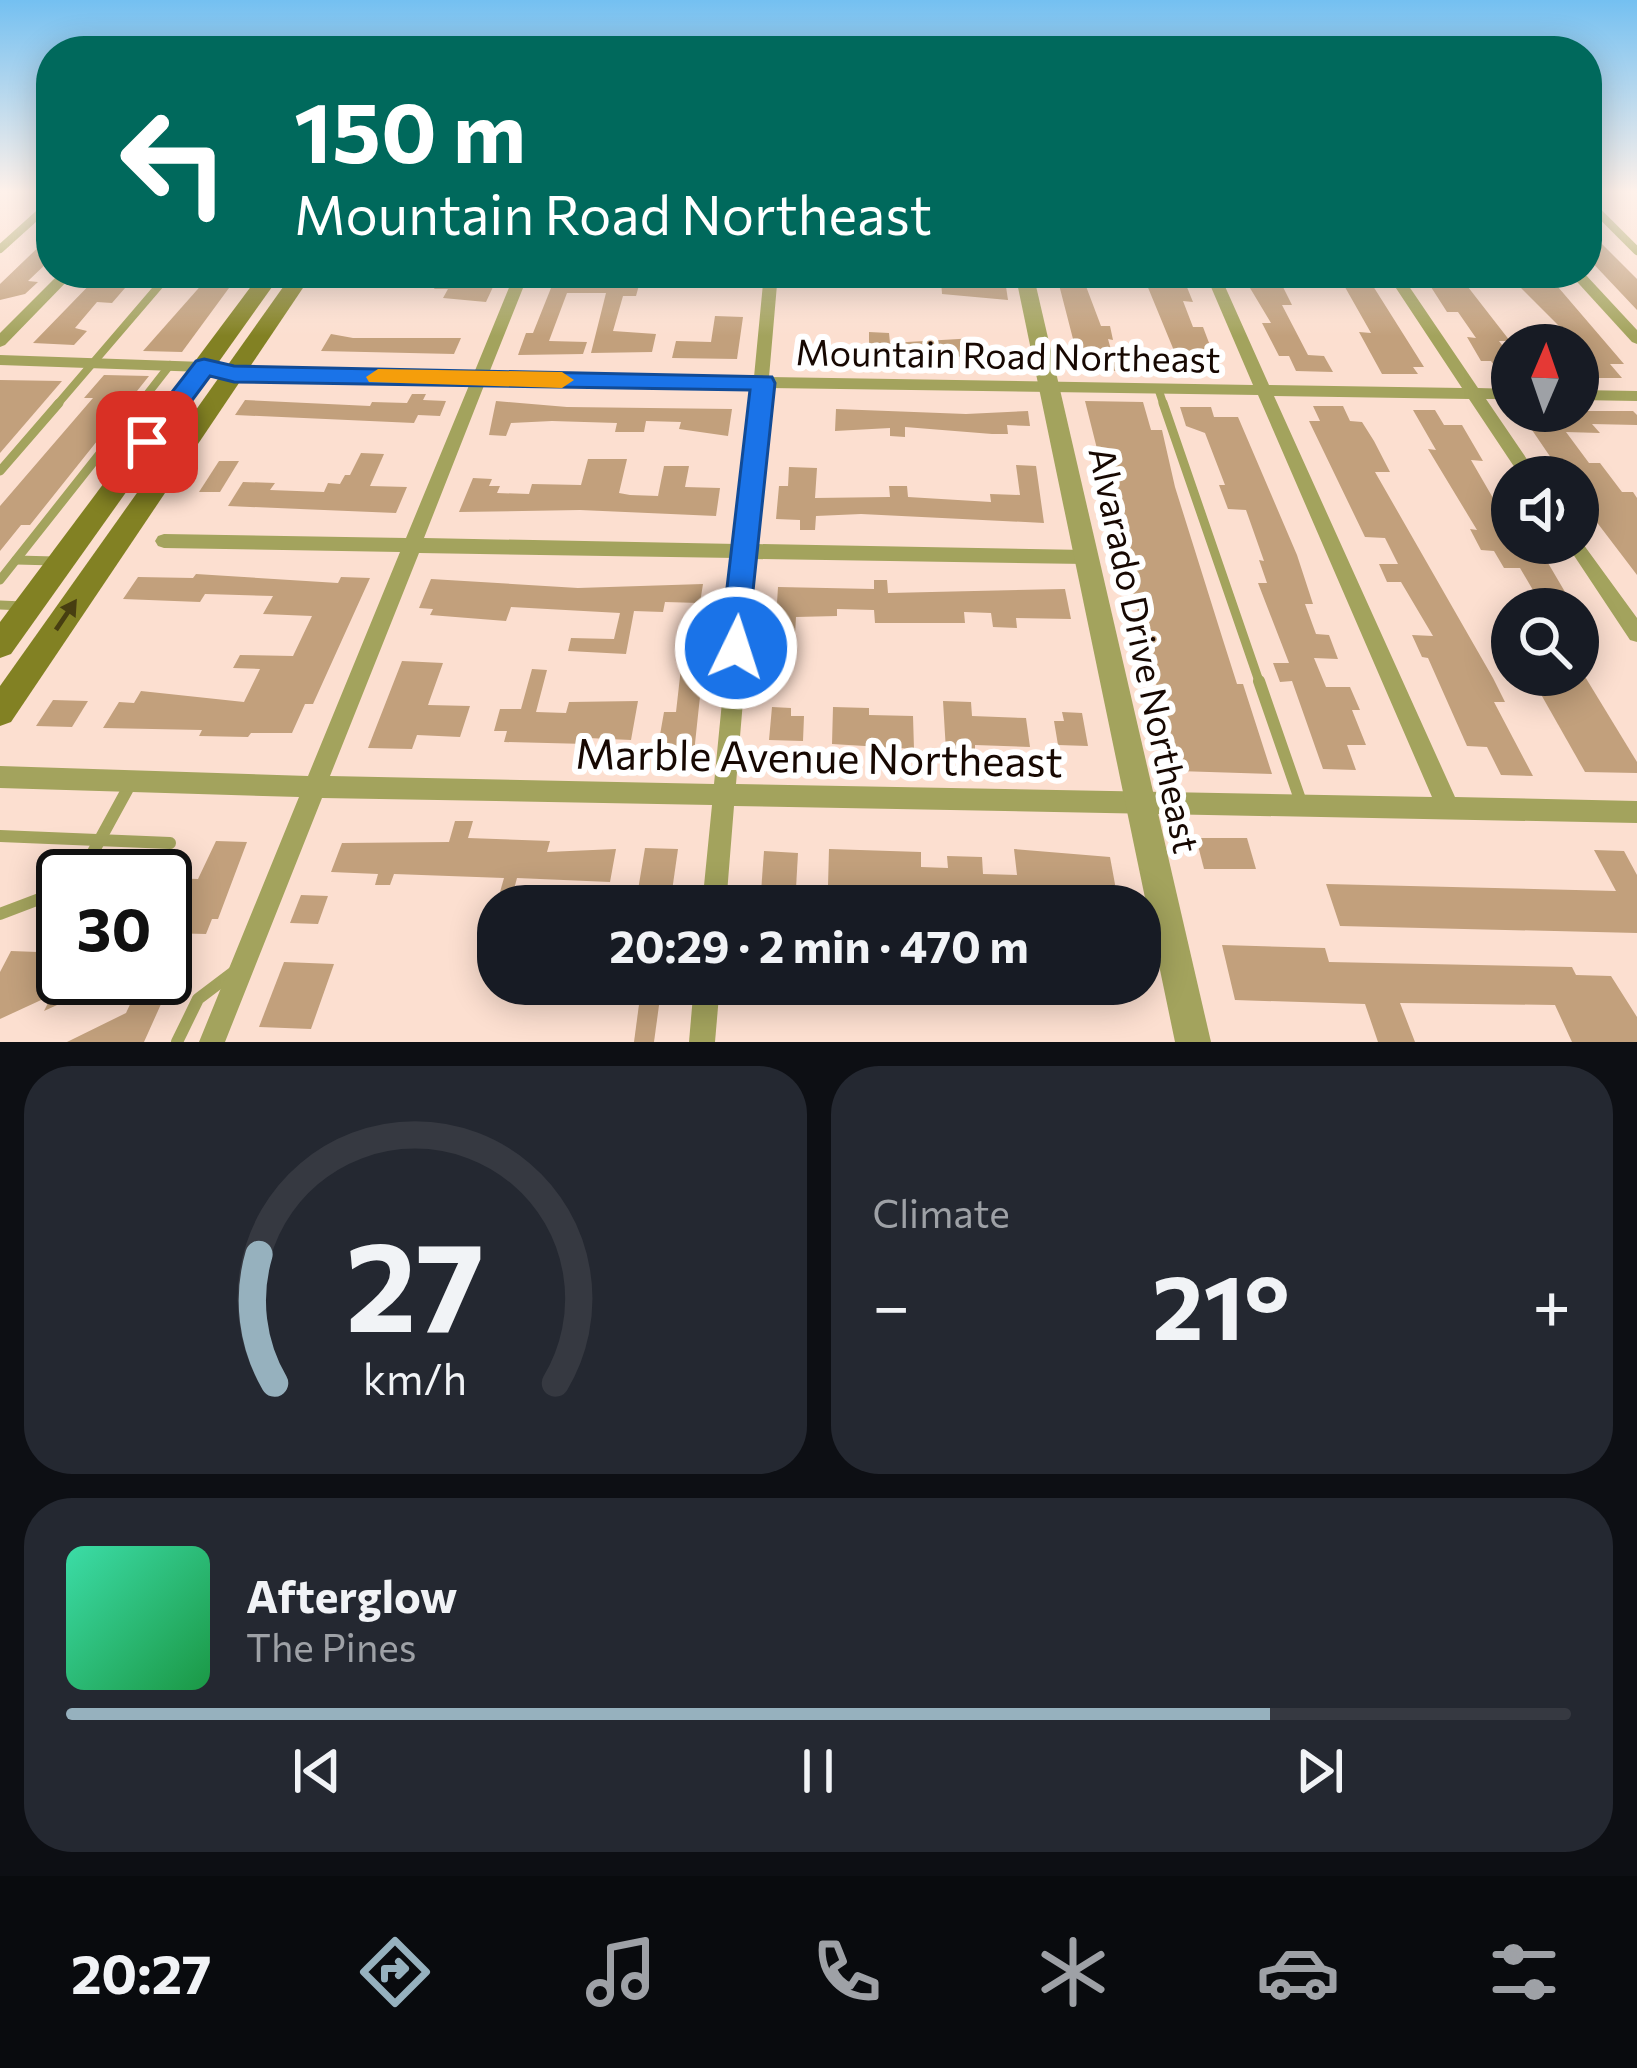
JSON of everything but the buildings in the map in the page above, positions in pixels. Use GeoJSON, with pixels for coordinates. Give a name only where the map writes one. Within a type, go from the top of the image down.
{"type":"FeatureCollection","features":[{"type":"Feature","properties":{"kind":"main road"},"geometry":{"type":"LineString","coordinates":[[2,638],[261,288]]}},
{"type":"Feature","properties":{"kind":"main road"},"geometry":{"type":"LineString","coordinates":[[0,712],[293,288]]}},
{"type":"Feature","properties":{"kind":"street"},"geometry":{"type":"LineString","coordinates":[[0,342],[53,288]]}},
{"type":"Feature","properties":{"kind":"street"},"geometry":{"type":"LineString","coordinates":[[212,1042],[516,288]]}},
{"type":"Feature","properties":{"kind":"street"},"geometry":{"type":"LineString","coordinates":[[716,885],[742,554],[770,288]]}},
{"type":"Feature","properties":{"kind":"street","name":"Alvarado Drive Northeast"},"geometry":{"type":"LineString","coordinates":[[1028,288],[1193,1042]]}},
{"type":"Feature","properties":{"kind":"street"},"geometry":{"type":"LineString","coordinates":[[1219,288],[1448,807]]}},
{"type":"Feature","properties":{"kind":"street"},"geometry":{"type":"LineString","coordinates":[[1403,288],[1516,456]]}},
{"type":"Feature","properties":{"kind":"street"},"geometry":{"type":"LineString","coordinates":[[1590,288],[1637,339]]}},
{"type":"Feature","properties":{"kind":"street","name":"Mountain Road Northeast"},"geometry":{"type":"LineString","coordinates":[[0,360],[204,367],[234,374],[1491,393]]}},
{"type":"Feature","properties":{"kind":"street"},"geometry":{"type":"LineString","coordinates":[[1599,395],[1637,396]]}},
{"type":"Feature","properties":{"kind":"street"},"geometry":{"type":"LineString","coordinates":[[164,541],[1086,556]]}},
{"type":"Feature","properties":{"kind":"street"},"geometry":{"type":"LineString","coordinates":[[1589,564],[1637,634]]}},
{"type":"Feature","properties":{"kind":"street","name":"Marble Avenue Northeast"},"geometry":{"type":"LineString","coordinates":[[0,777],[315,788],[1637,812]]}},
{"type":"Feature","properties":{"kind":"street"},"geometry":{"type":"LineString","coordinates":[[702,1042],[705,1005]]}},
{"type":"Feature","properties":{"kind":"lane"},"geometry":{"type":"LineString","coordinates":[[0,471],[157,288]]}},
{"type":"Feature","properties":{"kind":"lane"},"geometry":{"type":"LineString","coordinates":[[0,580],[170,365]]}},
{"type":"Feature","properties":{"kind":"lane"},"geometry":{"type":"LineString","coordinates":[[1158,388],[1302,805]]}},
{"type":"Feature","properties":{"kind":"lane"},"geometry":{"type":"LineString","coordinates":[[16,560],[60,561]]}},
{"type":"Feature","properties":{"kind":"lane"},"geometry":{"type":"LineString","coordinates":[[0,605],[28,606]]}},
{"type":"Feature","properties":{"kind":"lane"},"geometry":{"type":"LineString","coordinates":[[95,849],[132,781]]}},
{"type":"Feature","properties":{"kind":"lane"},"geometry":{"type":"LineString","coordinates":[[0,836],[170,843]]}},
{"type":"Feature","properties":{"kind":"lane"},"geometry":{"type":"LineString","coordinates":[[0,914],[36,900]]}},
{"type":"Feature","properties":{"kind":"lane"},"geometry":{"type":"LineString","coordinates":[[177,1042],[201,992],[213,980],[242,968]]}},
{"type":"Feature","properties":{"kind":"slow traffic"},"geometry":{"type":"LineString","coordinates":[[378,377],[562,380]]}},
{"type":"Feature","properties":{"kind":"route"},"geometry":{"type":"LineString","coordinates":[[147,442],[204,367],[234,374],[763,383],[736,648]]}}]}
